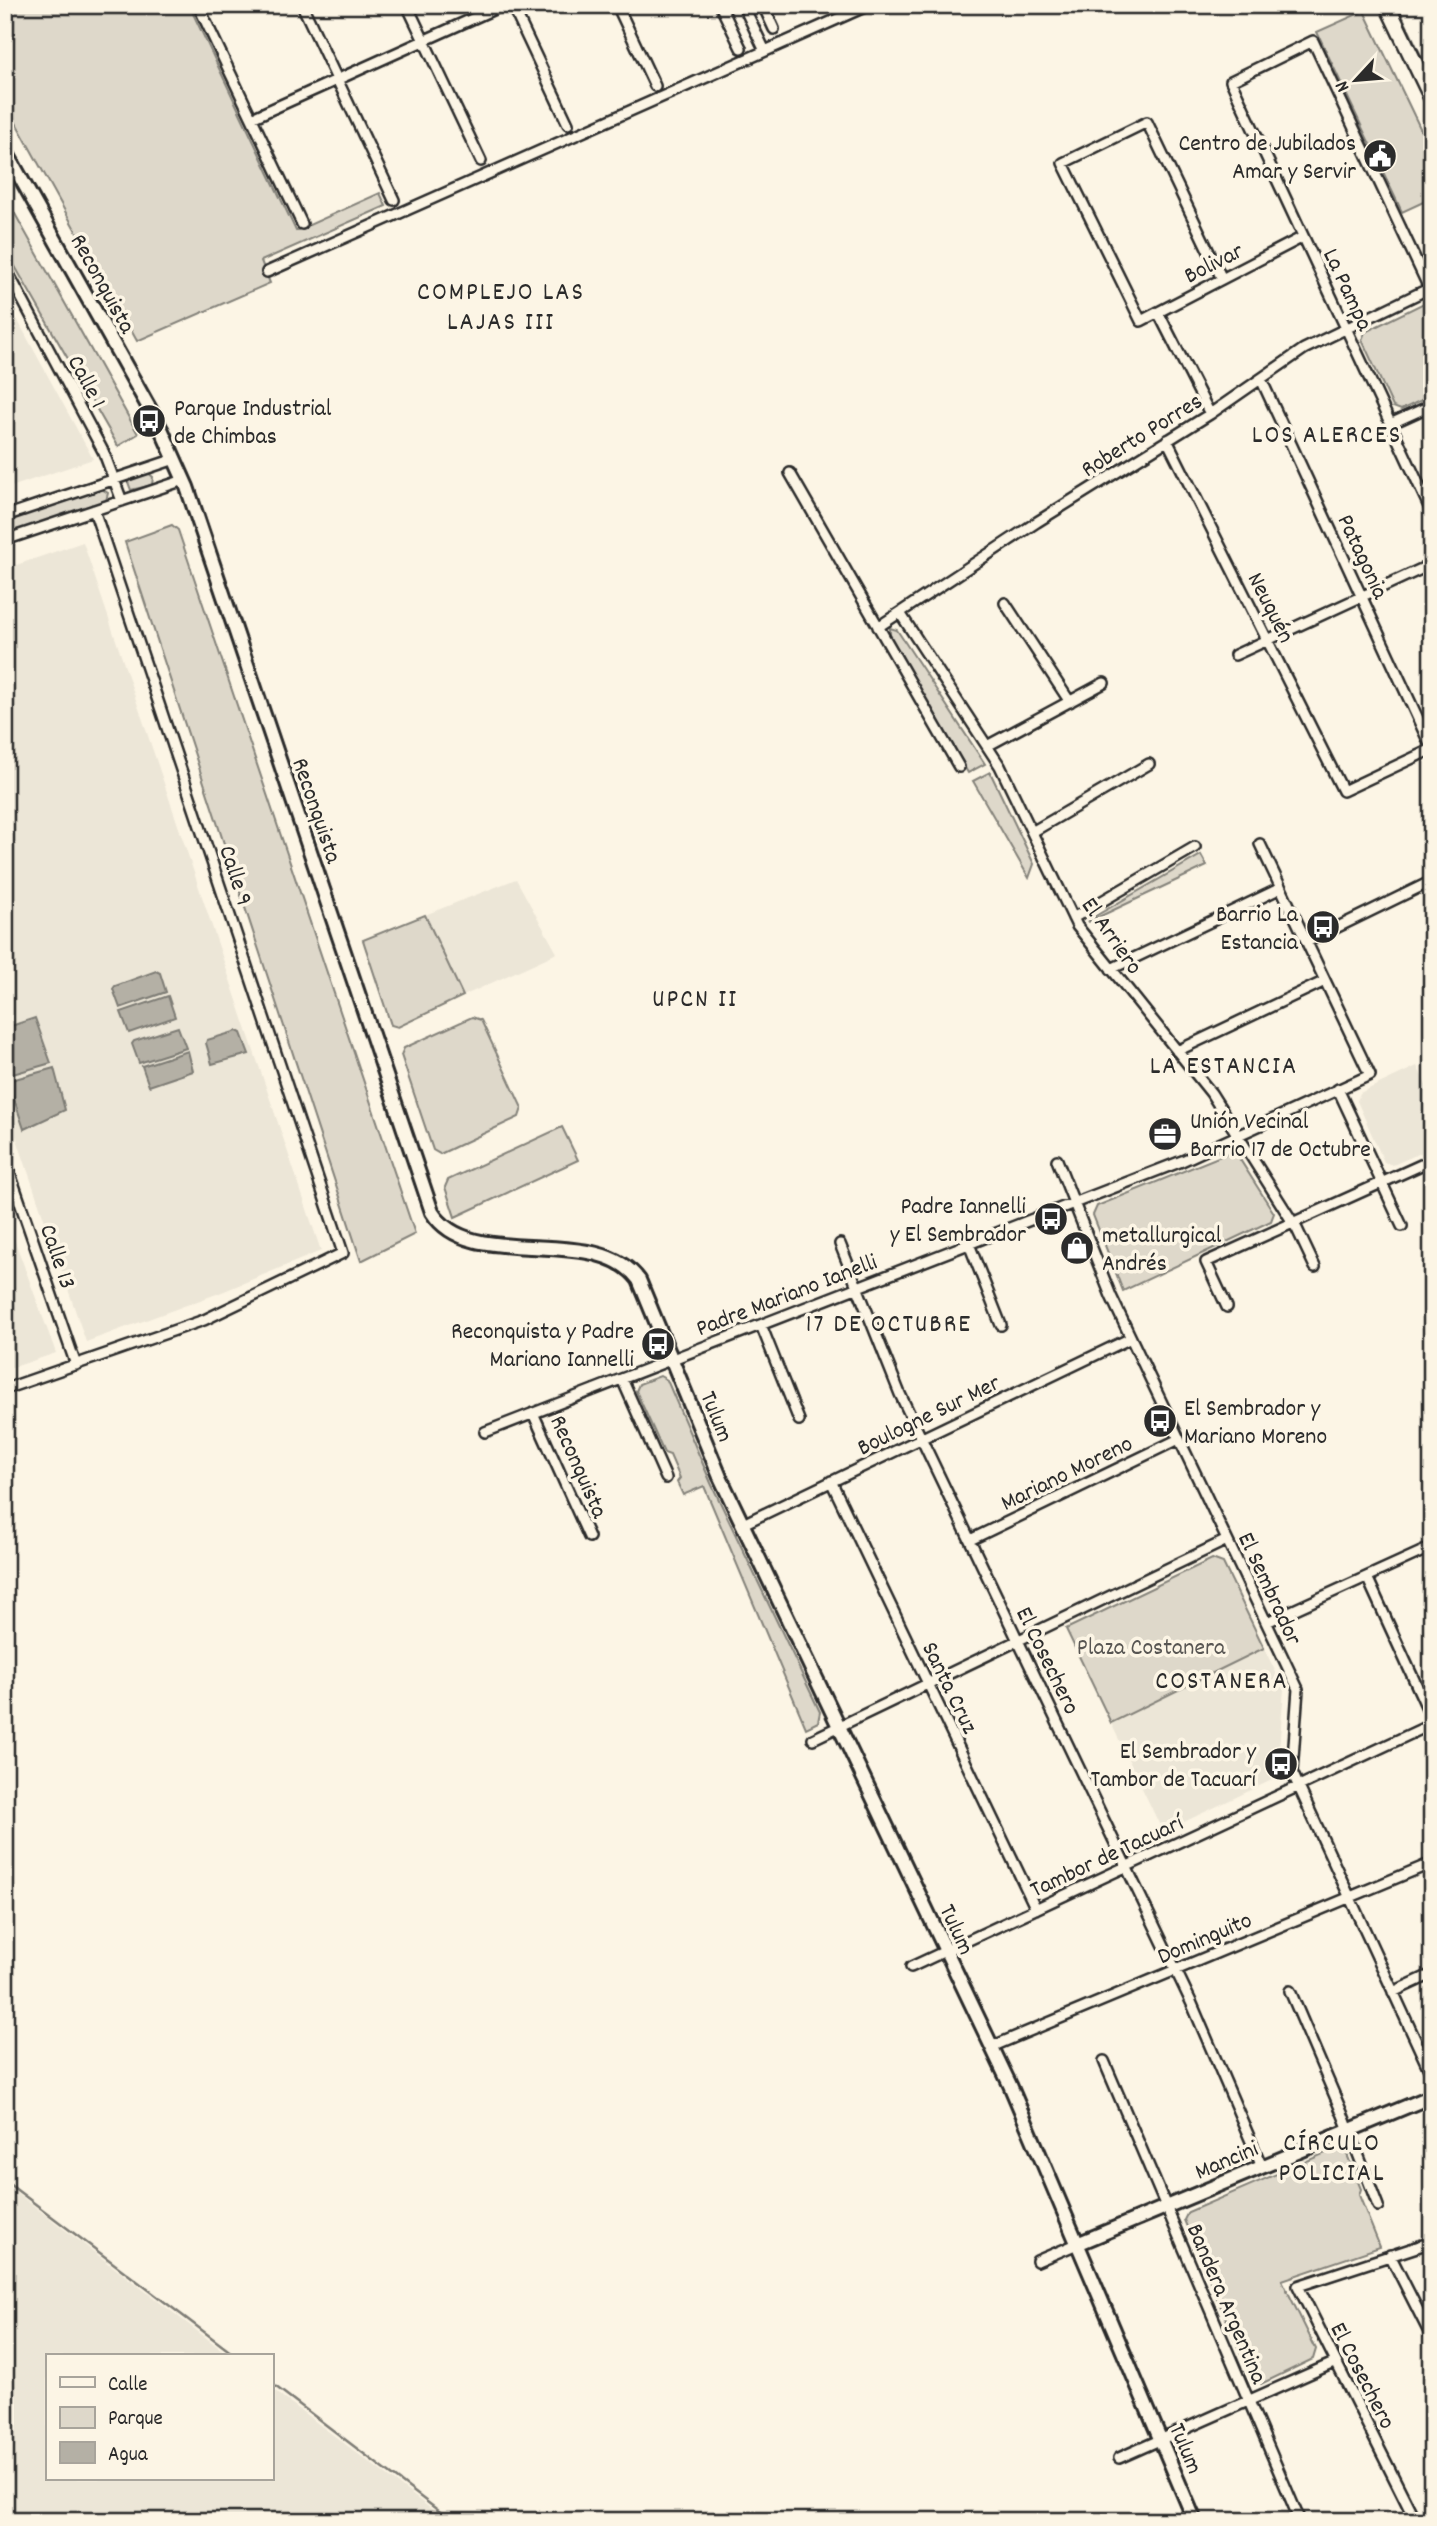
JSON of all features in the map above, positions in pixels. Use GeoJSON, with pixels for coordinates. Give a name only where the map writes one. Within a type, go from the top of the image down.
{"type":"FeatureCollection","features":[{"type":"Feature","properties":{"kind":"main road"},"geometry":{"type":"LineString","coordinates":[[1387,5],[1432,99]]}},
{"type":"Feature","properties":{"kind":"street"},"geometry":{"type":"LineString","coordinates":[[198,5],[302,224]]}},
{"type":"Feature","properties":{"kind":"street"},"geometry":{"type":"LineString","coordinates":[[302,5],[394,200]]}},
{"type":"Feature","properties":{"kind":"street"},"geometry":{"type":"LineString","coordinates":[[407,5],[481,162]]}},
{"type":"Feature","properties":{"kind":"street"},"geometry":{"type":"LineString","coordinates":[[252,118],[503,5]]}},
{"type":"Feature","properties":{"kind":"street"},"geometry":{"type":"LineString","coordinates":[[512,5],[568,124]]}},
{"type":"Feature","properties":{"kind":"street"},"geometry":{"type":"LineString","coordinates":[[617,5],[655,86]]}},
{"type":"Feature","properties":{"kind":"street"},"geometry":{"type":"LineString","coordinates":[[720,5],[741,48]]}},
{"type":"Feature","properties":{"kind":"street"},"geometry":{"type":"LineString","coordinates":[[743,5],[765,51]]}},
{"type":"Feature","properties":{"kind":"street"},"geometry":{"type":"LineString","coordinates":[[763,5],[774,29]]}},
{"type":"Feature","properties":{"kind":"street"},"geometry":{"type":"LineString","coordinates":[[267,272],[869,5]]}},
{"type":"Feature","properties":{"kind":"street","name":"La Pampa"},"geometry":{"type":"LineString","coordinates":[[1430,288],[1313,41],[1231,82],[1432,513]]}},
{"type":"Feature","properties":{"kind":"street","name":"Bolivar"},"geometry":{"type":"LineString","coordinates":[[1222,279],[1147,122],[1063,163],[1141,320],[1158,312],[1222,279],[1303,237]]}},
{"type":"Feature","properties":{"kind":"street","name":"Reconquista"},"geometry":{"type":"LineString","coordinates":[[5,150],[151,410],[184,480],[432,1213],[446,1230],[466,1239],[575,1251],[602,1256],[623,1264],[639,1280],[672,1359]]}},
{"type":"Feature","properties":{"kind":"street","name":"Calle 1"},"geometry":{"type":"LineString","coordinates":[[5,267],[10,285],[104,453],[122,501]]}},
{"type":"Feature","properties":{"kind":"street","name":"Roberto Porres"},"geometry":{"type":"LineString","coordinates":[[878,627],[1037,522],[1210,414],[1304,349],[1430,288]]}},
{"type":"Feature","properties":{"kind":"street"},"geometry":{"type":"LineString","coordinates":[[1158,312],[1210,414]]}},
{"type":"Feature","properties":{"kind":"street","name":"Patagonia"},"geometry":{"type":"LineString","coordinates":[[1261,379],[1432,749]]}},
{"type":"Feature","properties":{"kind":"street"},"geometry":{"type":"LineString","coordinates":[[1390,424],[1432,405]]}},
{"type":"Feature","properties":{"kind":"street","name":"Neuquén"},"geometry":{"type":"LineString","coordinates":[[1167,440],[1343,791],[1432,749]]}},
{"type":"Feature","properties":{"kind":"street"},"geometry":{"type":"LineString","coordinates":[[5,516],[175,459]]}},
{"type":"Feature","properties":{"kind":"street"},"geometry":{"type":"LineString","coordinates":[[790,473],[959,767]]}},
{"type":"Feature","properties":{"kind":"street"},"geometry":{"type":"LineString","coordinates":[[5,540],[184,480]]}},
{"type":"Feature","properties":{"kind":"street","name":"Calle 9"},"geometry":{"type":"LineString","coordinates":[[76,1365],[204,1320],[343,1253],[94,510]]}},
{"type":"Feature","properties":{"kind":"street"},"geometry":{"type":"LineString","coordinates":[[1235,654],[1432,564]]}},
{"type":"Feature","properties":{"kind":"street"},"geometry":{"type":"LineString","coordinates":[[1004,603],[1070,702]]}},
{"type":"Feature","properties":{"kind":"street","name":"El Arriero"},"geometry":{"type":"LineString","coordinates":[[900,613],[1000,766],[1077,926],[1211,1093],[1293,1223],[1315,1267]]}},
{"type":"Feature","properties":{"kind":"street"},"geometry":{"type":"LineString","coordinates":[[987,746],[1104,683]]}},
{"type":"Feature","properties":{"kind":"street"},"geometry":{"type":"LineString","coordinates":[[1031,832],[1149,764]]}},
{"type":"Feature","properties":{"kind":"street"},"geometry":{"type":"LineString","coordinates":[[1177,1051],[1325,981],[1260,844]]}},
{"type":"Feature","properties":{"kind":"street"},"geometry":{"type":"LineString","coordinates":[[1073,918],[1195,847]]}},
{"type":"Feature","properties":{"kind":"street"},"geometry":{"type":"LineString","coordinates":[[1307,942],[1432,881]]}},
{"type":"Feature","properties":{"kind":"street"},"geometry":{"type":"LineString","coordinates":[[1111,969],[1281,888]]}},
{"type":"Feature","properties":{"kind":"street","name":"Padre Mariano Ianelli"},"geometry":{"type":"LineString","coordinates":[[485,1432],[1182,1161],[1370,1075],[1325,981]]}},
{"type":"Feature","properties":{"kind":"street"},"geometry":{"type":"LineString","coordinates":[[1338,1090],[1402,1226]]}},
{"type":"Feature","properties":{"kind":"street","name":"Calle 13"},"geometry":{"type":"LineString","coordinates":[[5,1159],[76,1365]]}},
{"type":"Feature","properties":{"kind":"street","name":"El Sembrador"},"geometry":{"type":"LineString","coordinates":[[1057,1160],[1111,1296],[1298,1689],[1292,1772],[1432,2076]]}},
{"type":"Feature","properties":{"kind":"street"},"geometry":{"type":"LineString","coordinates":[[1227,1307],[1206,1262],[1432,1160]]}},
{"type":"Feature","properties":{"kind":"street","name":"El Cosechero"},"geometry":{"type":"LineString","coordinates":[[840,1244],[900,1394],[1176,1970],[1262,2167]]}},
{"type":"Feature","properties":{"kind":"street"},"geometry":{"type":"LineString","coordinates":[[969,1244],[1001,1325]]}},
{"type":"Feature","properties":{"kind":"street"},"geometry":{"type":"LineString","coordinates":[[761,1325],[799,1420]]}},
{"type":"Feature","properties":{"kind":"street","name":"Boulogne Sur Mer"},"geometry":{"type":"LineString","coordinates":[[743,1524],[1131,1338]]}},
{"type":"Feature","properties":{"kind":"street","name":"Tulum"},"geometry":{"type":"LineString","coordinates":[[672,1359],[720,1478],[992,2047],[1195,2521]]}},
{"type":"Feature","properties":{"kind":"street"},"geometry":{"type":"LineString","coordinates":[[5,1389],[76,1365]]}},
{"type":"Feature","properties":{"kind":"street"},"geometry":{"type":"LineString","coordinates":[[622,1379],[666,1478]]}},
{"type":"Feature","properties":{"kind":"street","name":"Reconquista"},"geometry":{"type":"LineString","coordinates":[[533,1413],[589,1537]]}},
{"type":"Feature","properties":{"kind":"street","name":"Mariano Moreno"},"geometry":{"type":"LineString","coordinates":[[970,1540],[1179,1439]]}},
{"type":"Feature","properties":{"kind":"street","name":"Santa Cruz"},"geometry":{"type":"LineString","coordinates":[[831,1482],[1036,1909]]}},
{"type":"Feature","properties":{"kind":"street"},"geometry":{"type":"LineString","coordinates":[[813,1739],[1227,1540]]}},
{"type":"Feature","properties":{"kind":"street"},"geometry":{"type":"LineString","coordinates":[[1267,1622],[1432,1547]]}},
{"type":"Feature","properties":{"kind":"street"},"geometry":{"type":"LineString","coordinates":[[1367,1577],[1432,1718]]}},
{"type":"Feature","properties":{"kind":"street","name":"Tambor de Tacuarí"},"geometry":{"type":"LineString","coordinates":[[911,1967],[1432,1724]]}},
{"type":"Feature","properties":{"kind":"street","name":"Dominguito"},"geometry":{"type":"LineString","coordinates":[[992,2047],[1432,1863]]}},
{"type":"Feature","properties":{"kind":"street"},"geometry":{"type":"LineString","coordinates":[[1393,1992],[1432,1974]]}},
{"type":"Feature","properties":{"kind":"street"},"geometry":{"type":"LineString","coordinates":[[1290,1991],[1378,2206]]}},
{"type":"Feature","properties":{"kind":"street","name":"Bandera Argentina"},"geometry":{"type":"LineString","coordinates":[[1104,2061],[1300,2521]]}},
{"type":"Feature","properties":{"kind":"street","name":"Mancini"},"geometry":{"type":"LineString","coordinates":[[1037,2261],[1432,2096]]}},
{"type":"Feature","properties":{"kind":"street"},"geometry":{"type":"LineString","coordinates":[[1432,2242],[1390,2255],[1432,2339]]}},
{"type":"Feature","properties":{"kind":"street","name":"El Cosechero"},"geometry":{"type":"LineString","coordinates":[[1390,2255],[1298,2286],[1414,2520]]}},
{"type":"Feature","properties":{"kind":"street"},"geometry":{"type":"LineString","coordinates":[[1119,2458],[1336,2362]]}},
{"type":"Feature","properties":{"kind":"street"},"geometry":{"type":"LineString","coordinates":[[1414,2520],[1432,2512]]}},
{"type":"Feature","properties":{"kind":"shaded area"},"geometry":{"type":"Polygon","coordinates":[[[11,308],[93,459],[5,489],[5,311],[11,308]]]}},
{"type":"Feature","properties":{"kind":"shaded area"},"geometry":{"type":"Polygon","coordinates":[[[83,542],[321,1251],[222,1292],[86,1342],[5,1104],[5,569],[83,542]]]}},
{"type":"Feature","properties":{"kind":"shaded area"},"geometry":{"type":"Polygon","coordinates":[[[516,879],[557,953],[463,996],[425,915],[516,879]]]}},
{"type":"Feature","properties":{"kind":"shaded area"},"geometry":{"type":"Polygon","coordinates":[[[1417,1066],[1432,1098],[1432,1148],[1393,1165],[1384,1162],[1357,1101],[1360,1093],[1417,1066]]]}},
{"type":"Feature","properties":{"kind":"shaded area"},"geometry":{"type":"Polygon","coordinates":[[[5,1214],[56,1353],[5,1370],[5,1214]]]}},
{"type":"Feature","properties":{"kind":"shaded area"},"geometry":{"type":"Polygon","coordinates":[[[1264,1648],[1284,1689],[1277,1773],[1272,1780],[1163,1832],[1111,1723],[1264,1648]]]}},
{"type":"Feature","properties":{"kind":"shaded area"},"geometry":{"type":"Polygon","coordinates":[[[5,2184],[227,2354],[46,2354],[46,2480],[273,2480],[273,2390],[447,2521],[5,2521],[5,2184]]]}},
{"type":"Feature","properties":{"kind":"green space"},"geometry":{"type":"Polygon","coordinates":[[[5,5],[189,5],[296,231],[380,193],[386,206],[261,261],[270,283],[137,341],[5,103],[5,5]]]}},
{"type":"Feature","properties":{"kind":"green space"},"geometry":{"type":"Polygon","coordinates":[[[1364,11],[1432,153],[1432,198],[1402,212],[1317,32],[1364,11]]]}},
{"type":"Feature","properties":{"kind":"green space"},"geometry":{"type":"Polygon","coordinates":[[[5,196],[138,434],[118,446],[5,249],[5,196]]]}},
{"type":"Feature","properties":{"kind":"green space"},"geometry":{"type":"Polygon","coordinates":[[[1432,299],[1432,395],[1401,410],[1393,407],[1362,340],[1365,332],[1432,299]]]}},
{"type":"Feature","properties":{"kind":"green space"},"geometry":{"type":"Polygon","coordinates":[[[147,472],[153,477],[152,485],[131,490],[128,482],[130,478],[147,472]]]}},
{"type":"Feature","properties":{"kind":"green space"},"geometry":{"type":"Polygon","coordinates":[[[100,488],[108,493],[106,501],[5,536],[5,521],[100,488]]]}},
{"type":"Feature","properties":{"kind":"green space"},"geometry":{"type":"Polygon","coordinates":[[[172,525],[178,530],[415,1234],[361,1261],[125,542],[172,525]]]}},
{"type":"Feature","properties":{"kind":"green space"},"geometry":{"type":"Polygon","coordinates":[[[890,628],[897,630],[985,764],[968,773],[890,637],[890,628]]]}},
{"type":"Feature","properties":{"kind":"green space"},"geometry":{"type":"Polygon","coordinates":[[[990,772],[1034,864],[1029,878],[973,781],[990,772]]]}},
{"type":"Feature","properties":{"kind":"green space"},"geometry":{"type":"Polygon","coordinates":[[[1201,855],[1207,866],[1088,922],[1092,918],[1201,855]]]}},
{"type":"Feature","properties":{"kind":"green space"},"geometry":{"type":"Polygon","coordinates":[[[425,915],[463,996],[398,1027],[391,1025],[363,940],[425,915]]]}},
{"type":"Feature","properties":{"kind":"green space"},"geometry":{"type":"Polygon","coordinates":[[[472,1017],[481,1020],[522,1108],[519,1117],[440,1154],[433,1150],[401,1055],[404,1048],[472,1017]]]}},
{"type":"Feature","properties":{"kind":"green space"},"geometry":{"type":"Polygon","coordinates":[[[562,1127],[578,1160],[455,1217],[445,1187],[448,1180],[562,1127]]]}},
{"type":"Feature","properties":{"kind":"green space"},"geometry":{"type":"Polygon","coordinates":[[[1228,1153],[1237,1155],[1274,1213],[1271,1221],[1123,1291],[1093,1215],[1097,1206],[1228,1153]]]}},
{"type":"Feature","properties":{"kind":"green space"},"geometry":{"type":"Polygon","coordinates":[[[660,1376],[667,1380],[711,1483],[820,1712],[818,1722],[806,1728],[704,1486],[683,1495],[677,1482],[680,1478],[670,1455],[664,1453],[636,1391],[639,1384],[660,1376]]]}},
{"type":"Feature","properties":{"kind":"green space","name":"Plaza Costanera"},"geometry":{"type":"Polygon","coordinates":[[[1212,1559],[1223,1563],[1264,1648],[1111,1723],[1066,1629],[1212,1559]]]}},
{"type":"Feature","properties":{"kind":"green space"},"geometry":{"type":"Polygon","coordinates":[[[1337,2148],[1346,2152],[1361,2189],[1359,2195],[1380,2247],[1282,2280],[1316,2349],[1313,2359],[1261,2384],[1252,2380],[1184,2220],[1188,2212],[1337,2148]]]}},
{"type":"Feature","properties":{"kind":"water"},"geometry":{"type":"Polygon","coordinates":[[[156,971],[160,973],[166,992],[120,1008],[113,989],[115,986],[156,971]]]}},
{"type":"Feature","properties":{"kind":"water"},"geometry":{"type":"Polygon","coordinates":[[[168,996],[175,1017],[129,1033],[121,1012],[168,996]]]}},
{"type":"Feature","properties":{"kind":"water"},"geometry":{"type":"Polygon","coordinates":[[[35,1018],[51,1063],[6,1076],[5,1028],[35,1018]]]}},
{"type":"Feature","properties":{"kind":"water"},"geometry":{"type":"Polygon","coordinates":[[[178,1027],[186,1048],[139,1063],[132,1044],[134,1041],[178,1027]]]}},
{"type":"Feature","properties":{"kind":"water"},"geometry":{"type":"Polygon","coordinates":[[[237,1031],[241,1033],[249,1054],[212,1064],[207,1040],[237,1031]]]}},
{"type":"Feature","properties":{"kind":"water"},"geometry":{"type":"Polygon","coordinates":[[[188,1051],[193,1071],[149,1086],[142,1066],[188,1051]]]}},
{"type":"Feature","properties":{"kind":"water"},"geometry":{"type":"Polygon","coordinates":[[[54,1068],[65,1110],[24,1129],[8,1081],[54,1068]]]}},
{"type":"Feature","properties":{"kind":"waterway"},"geometry":{"type":"LineString","coordinates":[[1397,5],[1432,79]]}},
{"type":"Feature","properties":{"kind":"waterway"},"geometry":{"type":"LineString","coordinates":[[5,2181],[233,2354]]}},
{"type":"Feature","properties":{"kind":"waterway"},"geometry":{"type":"LineString","coordinates":[[273,2385],[452,2521]]}},
{"type":"Feature","properties":{"kind":"place","name":"Centro de Jubilados Amar y Servir"},"geometry":{"type":"Point","coordinates":[1380,156]}},
{"type":"Feature","properties":{"kind":"place","name":"Parque Industrial de Chimbas"},"geometry":{"type":"Point","coordinates":[149,421]}},
{"type":"Feature","properties":{"kind":"place","name":"Barrio La Estancia"},"geometry":{"type":"Point","coordinates":[1323,927]}},
{"type":"Feature","properties":{"kind":"place","name":"Unión Vecinal Barrio 17 de Octubre"},"geometry":{"type":"Point","coordinates":[1165,1134]}},
{"type":"Feature","properties":{"kind":"place","name":"Padre Iannelli y El Sembrador"},"geometry":{"type":"Point","coordinates":[1051,1219]}},
{"type":"Feature","properties":{"kind":"place","name":"metallurgical Andrés"},"geometry":{"type":"Point","coordinates":[1077,1248]}},
{"type":"Feature","properties":{"kind":"place","name":"Reconquista y Padre Mariano Iannelli"},"geometry":{"type":"Point","coordinates":[658,1344]}},
{"type":"Feature","properties":{"kind":"place","name":"El Sembrador y Mariano Moreno"},"geometry":{"type":"Point","coordinates":[1160,1421]}},
{"type":"Feature","properties":{"kind":"place","name":"El Sembrador y Tambor de Tacuarí"},"geometry":{"type":"Point","coordinates":[1281,1764]}},
{"type":"Feature","properties":{"kind":"district","name":"COMPLEJO LAS LAJAS III"},"geometry":{"type":"Point","coordinates":[501,305]}},
{"type":"Feature","properties":{"kind":"district","name":"LOS ALERCES"},"geometry":{"type":"Point","coordinates":[1327,433]}},
{"type":"Feature","properties":{"kind":"district","name":"UPCN II"},"geometry":{"type":"Point","coordinates":[695,997]}},
{"type":"Feature","properties":{"kind":"district","name":"LA ESTANCIA"},"geometry":{"type":"Point","coordinates":[1224,1064]}},
{"type":"Feature","properties":{"kind":"district","name":"17 DE OCTUBRE"},"geometry":{"type":"Point","coordinates":[889,1322]}},
{"type":"Feature","properties":{"kind":"district","name":"COSTANERA"},"geometry":{"type":"Point","coordinates":[1222,1679]}},
{"type":"Feature","properties":{"kind":"district","name":"CÍRCULO POLICIAL"},"geometry":{"type":"Point","coordinates":[1332,2156]}}]}
